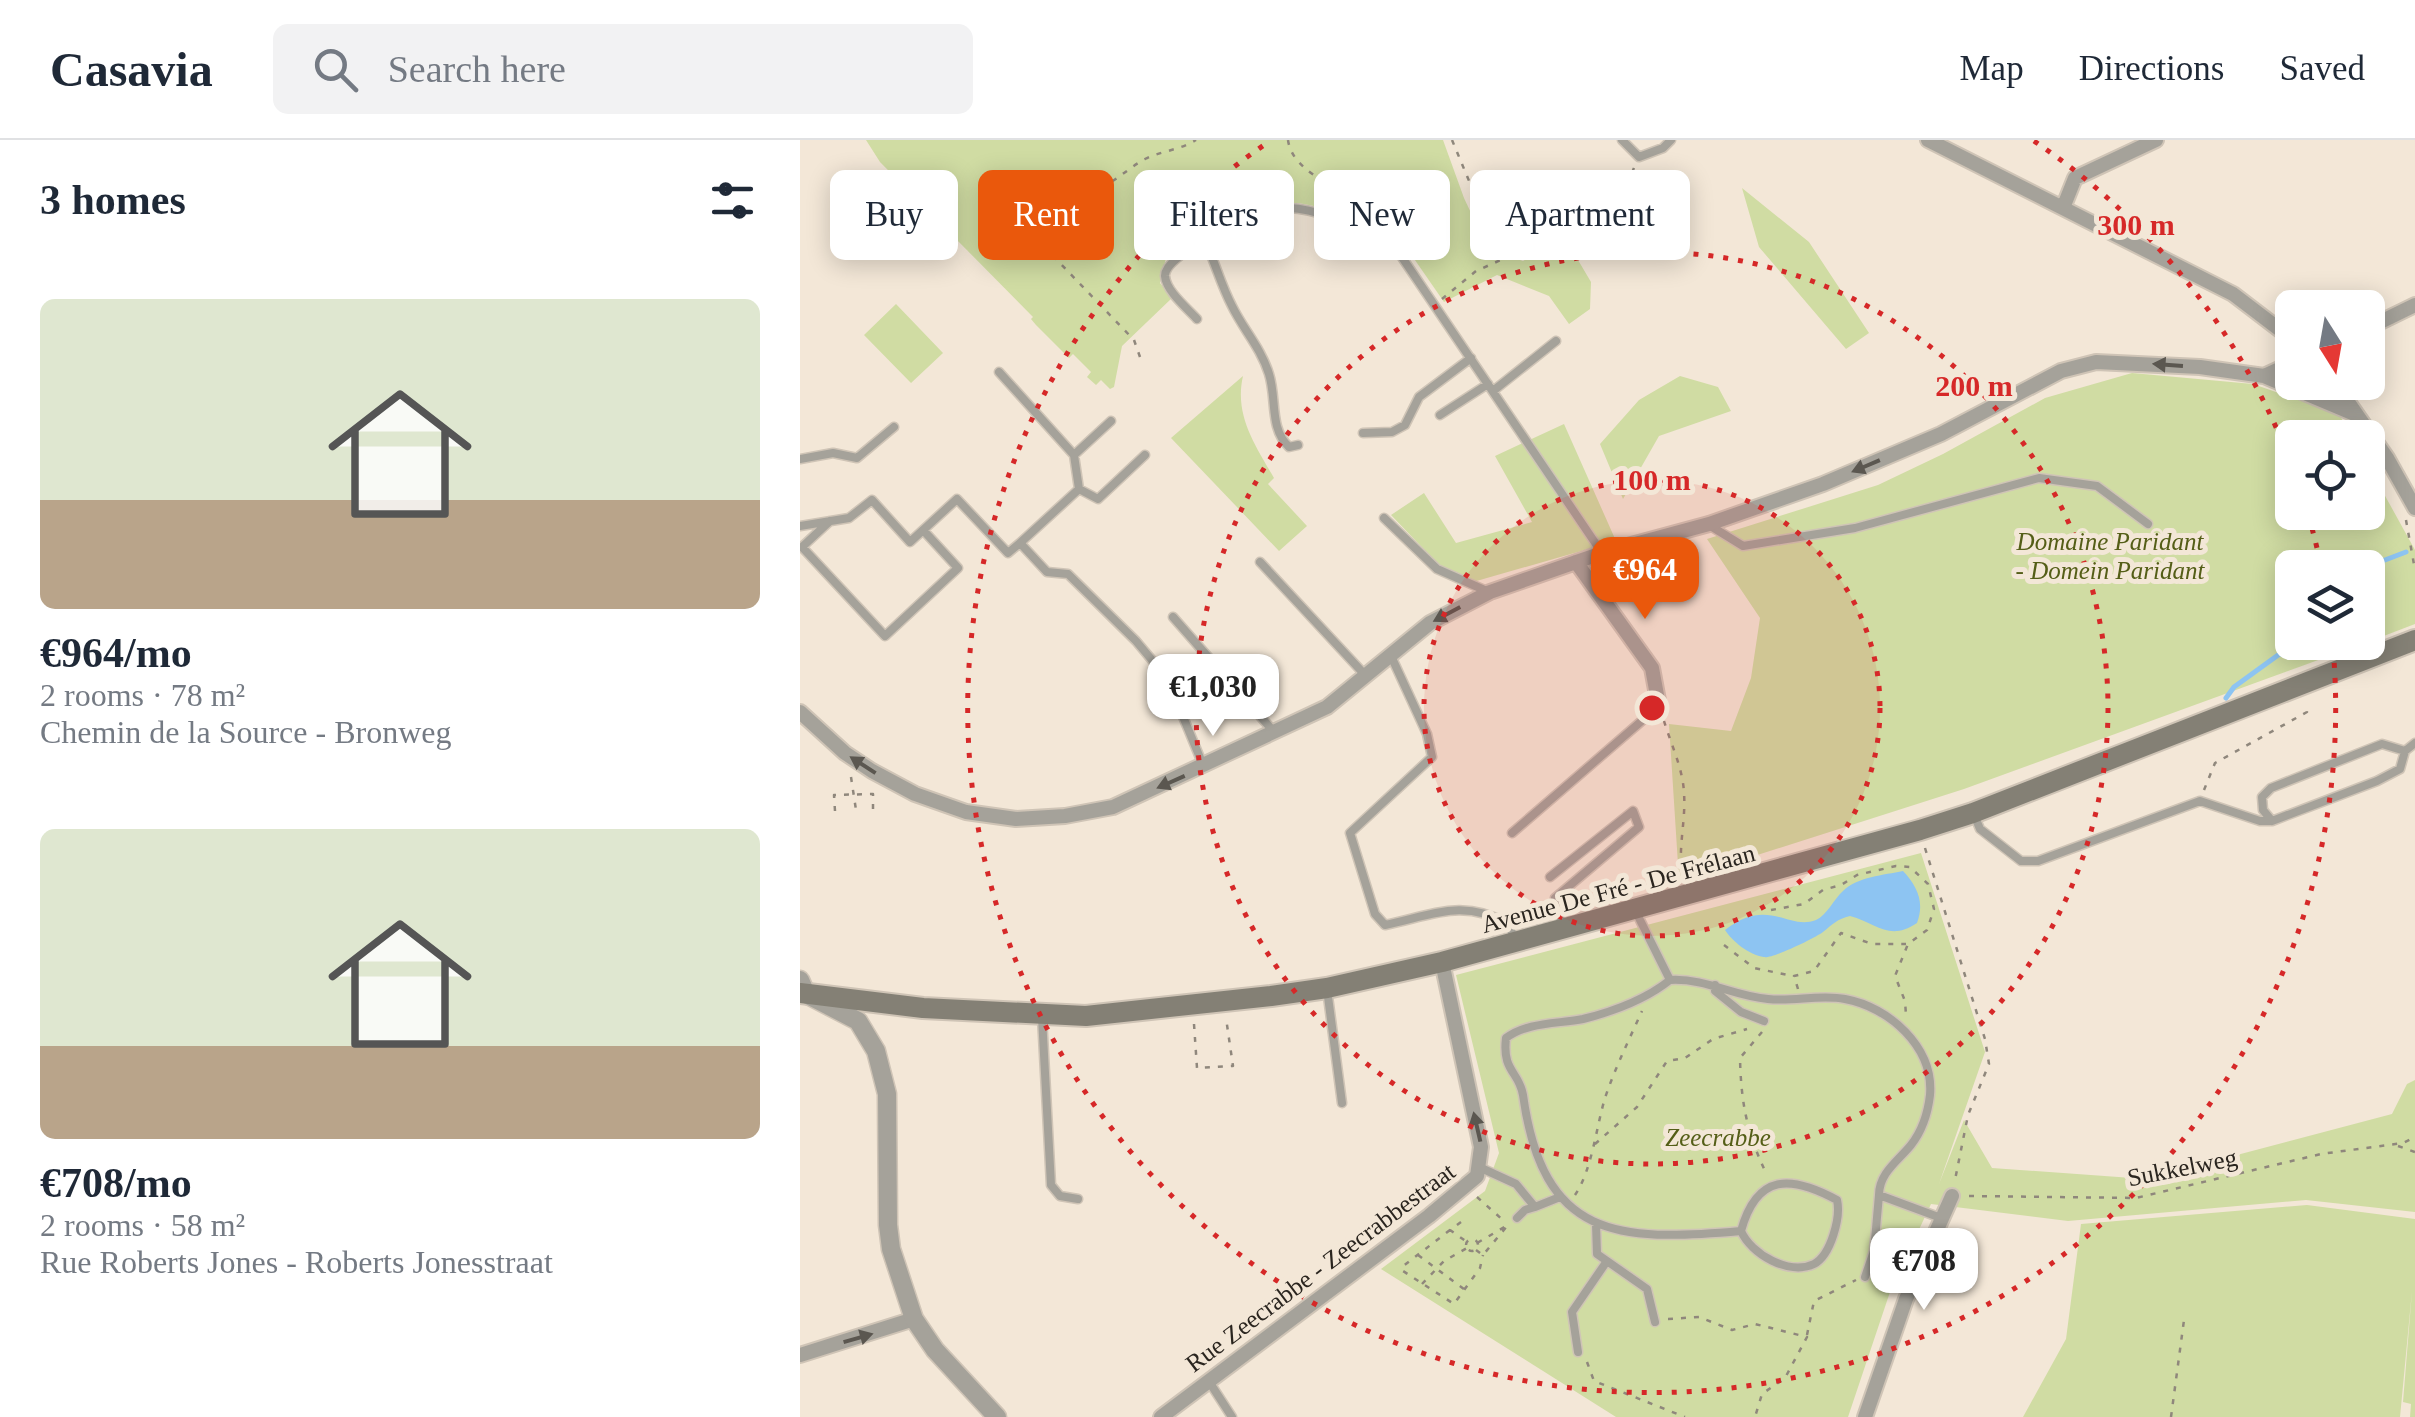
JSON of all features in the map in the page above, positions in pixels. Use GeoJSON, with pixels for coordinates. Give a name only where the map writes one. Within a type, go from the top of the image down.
{"type":"FeatureCollection","features":[{"type":"Feature","properties":{"kind":"main road","name":"Avenue De Fré - De Frélaan"},"geometry":{"type":"LineString","coordinates":[[802,989],[917,1007],[1086,1016],[1327,988],[1563,930],[1920,830],[1973,813],[2415,640]]}},
{"type":"Feature","properties":{"kind":"street"},"geometry":{"type":"LineString","coordinates":[[1928,140],[2233,294],[2275,326]]}},
{"type":"Feature","properties":{"kind":"street"},"geometry":{"type":"LineString","coordinates":[[2062,208],[2076,178],[2156,140]]}},
{"type":"Feature","properties":{"kind":"street"},"geometry":{"type":"LineString","coordinates":[[2385,320],[2415,305]]}},
{"type":"Feature","properties":{"kind":"street"},"geometry":{"type":"LineString","coordinates":[[800,712],[846,753],[915,794],[966,812],[1016,819],[1113,808],[1327,707],[1430,623],[1490,592],[1823,484],[1941,434],[2061,371],[2096,362],[2200,367],[2264,376],[2357,415]]}},
{"type":"Feature","properties":{"kind":"street"},"geometry":{"type":"LineString","coordinates":[[2264,376],[2275,371]]}},
{"type":"Feature","properties":{"kind":"street"},"geometry":{"type":"LineString","coordinates":[[2347,400],[2387,458],[2409,510]]}},
{"type":"Feature","properties":{"kind":"street"},"geometry":{"type":"LineString","coordinates":[[1576,562],[1652,668],[1658,706]]}},
{"type":"Feature","properties":{"kind":"street","name":"Rue Zeecrabbe - Zeecrabbestraat"},"geometry":{"type":"LineString","coordinates":[[1160,1417],[1478,1176],[1482,1146],[1442,962]]}},
{"type":"Feature","properties":{"kind":"street"},"geometry":{"type":"LineString","coordinates":[[802,989],[858,1022],[869,1038],[887,1094],[889,1237],[914,1319],[935,1350],[997,1417]]}},
{"type":"Feature","properties":{"kind":"street"},"geometry":{"type":"LineString","coordinates":[[1865,1417],[1906,1299],[1952,1196]]}},
{"type":"Feature","properties":{"kind":"street"},"geometry":{"type":"LineString","coordinates":[[800,1355],[914,1319]]}},
{"type":"Feature","properties":{"kind":"lane"},"geometry":{"type":"LineString","coordinates":[[1626,141],[1639,157],[1663,148],[1670,140]]}},
{"type":"Feature","properties":{"kind":"lane"},"geometry":{"type":"LineString","coordinates":[[1172,260],[1165,273],[1168,287],[1197,319]]}},
{"type":"Feature","properties":{"kind":"lane"},"geometry":{"type":"LineString","coordinates":[[1213,260],[1233,309],[1269,374],[1274,420],[1282,440],[1290,447],[1298,445]]}},
{"type":"Feature","properties":{"kind":"lane"},"geometry":{"type":"LineString","coordinates":[[1404,260],[1602,553]]}},
{"type":"Feature","properties":{"kind":"lane"},"geometry":{"type":"LineString","coordinates":[[1440,415],[1556,342]]}},
{"type":"Feature","properties":{"kind":"lane"},"geometry":{"type":"LineString","coordinates":[[1363,433],[1392,432],[1405,425],[1419,397],[1471,358]]}},
{"type":"Feature","properties":{"kind":"lane"},"geometry":{"type":"LineString","coordinates":[[999,372],[1074,455],[1078,489]]}},
{"type":"Feature","properties":{"kind":"lane"},"geometry":{"type":"LineString","coordinates":[[1074,455],[1111,421]]}},
{"type":"Feature","properties":{"kind":"lane"},"geometry":{"type":"LineString","coordinates":[[800,460],[833,453],[857,458],[894,427]]}},
{"type":"Feature","properties":{"kind":"lane"},"geometry":{"type":"LineString","coordinates":[[1078,489],[1098,499],[1145,454]]}},
{"type":"Feature","properties":{"kind":"lane"},"geometry":{"type":"LineString","coordinates":[[1709,524],[1743,546],[1854,528],[2039,478],[2096,486],[2148,524]]}},
{"type":"Feature","properties":{"kind":"lane"},"geometry":{"type":"LineString","coordinates":[[800,526],[849,518],[872,500],[910,542],[957,499],[1008,554],[1078,489]]}},
{"type":"Feature","properties":{"kind":"lane"},"geometry":{"type":"LineString","coordinates":[[1384,518],[1437,569],[1490,592]]}},
{"type":"Feature","properties":{"kind":"lane"},"geometry":{"type":"LineString","coordinates":[[830,521],[802,547],[885,636],[958,568],[923,530]]}},
{"type":"Feature","properties":{"kind":"lane"},"geometry":{"type":"LineString","coordinates":[[1020,543],[1047,572],[1068,574],[1136,641],[1167,678],[1204,767]]}},
{"type":"Feature","properties":{"kind":"lane"},"geometry":{"type":"LineString","coordinates":[[1260,562],[1366,677]]}},
{"type":"Feature","properties":{"kind":"lane"},"geometry":{"type":"LineString","coordinates":[[1173,617],[1275,733]]}},
{"type":"Feature","properties":{"kind":"lane"},"geometry":{"type":"LineString","coordinates":[[1391,656],[1426,734],[1432,757],[1350,834],[1375,914],[1386,925],[1448,908],[1487,911],[1509,924],[1515,941]]}},
{"type":"Feature","properties":{"kind":"lane"},"geometry":{"type":"LineString","coordinates":[[1512,833],[1658,706]]}},
{"type":"Feature","properties":{"kind":"lane"},"geometry":{"type":"LineString","coordinates":[[1973,813],[1980,829],[2021,862],[2038,861],[2200,800],[2260,821],[2272,821],[2378,781],[2400,769],[2405,751],[2415,743]]}},
{"type":"Feature","properties":{"kind":"lane"},"geometry":{"type":"LineString","coordinates":[[2272,821],[2263,810],[2262,798],[2271,788],[2382,744],[2405,751]]}},
{"type":"Feature","properties":{"kind":"lane"},"geometry":{"type":"LineString","coordinates":[[1550,877],[1633,811],[1638,826],[1555,898],[1563,930]]}},
{"type":"Feature","properties":{"kind":"lane"},"geometry":{"type":"LineString","coordinates":[[1634,908],[1670,980]]}},
{"type":"Feature","properties":{"kind":"lane"},"geometry":{"type":"LineString","coordinates":[[1741,1231],[1636,1234],[1584,1220],[1563,1200],[1528,1133],[1522,1089],[1504,1054],[1506,1038],[1517,1030],[1584,1018],[1648,998],[1670,980],[1696,979],[1768,1000],[1842,998],[1864,1004],[1902,1028],[1920,1052],[1930,1094],[1924,1121],[1912,1143],[1879,1183],[1874,1251],[1864,1277]]}},
{"type":"Feature","properties":{"kind":"lane"},"geometry":{"type":"LineString","coordinates":[[1714,986],[1724,1000],[1764,1020]]}},
{"type":"Feature","properties":{"kind":"lane"},"geometry":{"type":"LineString","coordinates":[[1327,988],[1342,1104]]}},
{"type":"Feature","properties":{"kind":"lane"},"geometry":{"type":"LineString","coordinates":[[1042,1015],[1051,1185],[1060,1196],[1078,1199]]}},
{"type":"Feature","properties":{"kind":"lane"},"geometry":{"type":"LineString","coordinates":[[1478,1167],[1516,1184],[1535,1207]]}},
{"type":"Feature","properties":{"kind":"lane"},"geometry":{"type":"LineString","coordinates":[[1790,1181],[1838,1200],[1837,1223],[1819,1260],[1810,1266],[1778,1262],[1760,1254],[1746,1244],[1741,1231],[1745,1216],[1758,1197],[1773,1186],[1790,1181]]}},
{"type":"Feature","properties":{"kind":"lane"},"geometry":{"type":"LineString","coordinates":[[1879,1196],[1942,1219]]}},
{"type":"Feature","properties":{"kind":"lane"},"geometry":{"type":"LineString","coordinates":[[1516,1218],[1525,1210],[1563,1200]]}},
{"type":"Feature","properties":{"kind":"lane"},"geometry":{"type":"LineString","coordinates":[[1596,1224],[1598,1254],[1647,1289],[1654,1322]]}},
{"type":"Feature","properties":{"kind":"lane"},"geometry":{"type":"LineString","coordinates":[[1578,1352],[1572,1312],[1607,1261]]}},
{"type":"Feature","properties":{"kind":"lane"},"geometry":{"type":"LineString","coordinates":[[1208,1380],[1232,1417]]}},
{"type":"Feature","properties":{"kind":"path"},"geometry":{"type":"LineString","coordinates":[[1140,358],[1134,340],[1031,233],[1024,224],[1024,215],[1048,190],[1098,188],[1149,157],[1179,150],[1196,140]]}},
{"type":"Feature","properties":{"kind":"path"},"geometry":{"type":"LineString","coordinates":[[1288,140],[1302,168],[1314,175]]}},
{"type":"Feature","properties":{"kind":"path"},"geometry":{"type":"LineString","coordinates":[[1452,140],[1470,183]]}},
{"type":"Feature","properties":{"kind":"path"},"geometry":{"type":"LineString","coordinates":[[1633,170],[1639,157]]}},
{"type":"Feature","properties":{"kind":"path"},"geometry":{"type":"LineString","coordinates":[[1436,305],[1476,271],[1501,260]]}},
{"type":"Feature","properties":{"kind":"path"},"geometry":{"type":"LineString","coordinates":[[2409,510],[2407,521],[2415,570]]}},
{"type":"Feature","properties":{"kind":"path"},"geometry":{"type":"LineString","coordinates":[[2200,800],[2215,763],[2307,712],[2303,700]]}},
{"type":"Feature","properties":{"kind":"path"},"geometry":{"type":"LineString","coordinates":[[1658,706],[1684,788],[1685,821],[1679,855],[1686,894]]}},
{"type":"Feature","properties":{"kind":"path"},"geometry":{"type":"LineString","coordinates":[[836,811],[834,795],[873,794],[872,810]]}},
{"type":"Feature","properties":{"kind":"path"},"geometry":{"type":"LineString","coordinates":[[855,795],[856,810]]}},
{"type":"Feature","properties":{"kind":"path"},"geometry":{"type":"LineString","coordinates":[[1920,830],[1985,1039],[1989,1064],[1968,1115],[1952,1196]]}},
{"type":"Feature","properties":{"kind":"path"},"geometry":{"type":"LineString","coordinates":[[1771,910],[1804,904],[1857,874],[1905,866],[1917,872],[1928,884],[1934,910],[1927,930],[1908,944],[1895,976],[1906,1006],[1902,1028]]}},
{"type":"Feature","properties":{"kind":"path"},"geometry":{"type":"LineString","coordinates":[[1724,945],[1754,968],[1794,976],[1814,972],[1842,934],[1872,944],[1908,944]]}},
{"type":"Feature","properties":{"kind":"path"},"geometry":{"type":"LineString","coordinates":[[1794,976],[1800,998]]}},
{"type":"Feature","properties":{"kind":"path"},"geometry":{"type":"LineString","coordinates":[[1563,1200],[1579,1191],[1610,1084],[1648,998]]}},
{"type":"Feature","properties":{"kind":"path"},"geometry":{"type":"LineString","coordinates":[[1194,1020],[1197,1068],[1233,1066],[1226,1017]]}},
{"type":"Feature","properties":{"kind":"path"},"geometry":{"type":"LineString","coordinates":[[1595,1144],[1636,1107],[1667,1060],[1685,1058],[1713,1040],[1754,1026],[1762,1031],[1740,1058],[1740,1100],[1747,1127],[1773,1186]]}},
{"type":"Feature","properties":{"kind":"path","name":"Sukkelweg"},"geometry":{"type":"LineString","coordinates":[[1952,1196],[2136,1198],[2321,1154],[2415,1138]]}},
{"type":"Feature","properties":{"kind":"path"},"geometry":{"type":"LineString","coordinates":[[2394,1144],[2415,1152]]}},
{"type":"Feature","properties":{"kind":"path"},"geometry":{"type":"LineString","coordinates":[[1477,1197],[1508,1225]]}},
{"type":"Feature","properties":{"kind":"path"},"geometry":{"type":"LineString","coordinates":[[1461,1222],[1402,1268],[1454,1304],[1484,1256],[1516,1218]]}},
{"type":"Feature","properties":{"kind":"path"},"geometry":{"type":"LineString","coordinates":[[1450,1230],[1468,1242],[1477,1242],[1508,1225]]}},
{"type":"Feature","properties":{"kind":"path"},"geometry":{"type":"LineString","coordinates":[[1467,1248],[1468,1242]]}},
{"type":"Feature","properties":{"kind":"path"},"geometry":{"type":"LineString","coordinates":[[1476,1250],[1477,1242]]}},
{"type":"Feature","properties":{"kind":"path"},"geometry":{"type":"LineString","coordinates":[[1422,1284],[1436,1268],[1467,1248],[1484,1256]]}},
{"type":"Feature","properties":{"kind":"path"},"geometry":{"type":"LineString","coordinates":[[1418,1255],[1465,1290]]}},
{"type":"Feature","properties":{"kind":"path"},"geometry":{"type":"LineString","coordinates":[[1756,1417],[1762,1394],[1785,1378],[1807,1336],[1814,1301],[1864,1277]]}},
{"type":"Feature","properties":{"kind":"path"},"geometry":{"type":"LineString","coordinates":[[1654,1322],[1699,1317],[1732,1330],[1755,1324],[1807,1336]]}},
{"type":"Feature","properties":{"kind":"path"},"geometry":{"type":"LineString","coordinates":[[2171,1417],[2184,1320]]}},
{"type":"Feature","properties":{"kind":"path"},"geometry":{"type":"LineString","coordinates":[[1578,1352],[1586,1356],[1594,1381],[1685,1417]]}},
{"type":"Feature","properties":{"kind":"green space"},"geometry":{"type":"Polygon","coordinates":[[[866,140],[1443,140],[1470,211],[1470,260],[1578,260],[1591,282],[1590,309],[1569,324],[1549,296],[1497,275],[1444,302],[1415,260],[1450,260],[1450,170],[1314,170],[1314,206],[1294,203],[1294,170],[1134,170],[1134,260],[1166,260],[1160,283],[1172,298],[1122,346],[1114,387],[1110,389],[1101,380],[1096,385],[1087,377],[1091,372],[1073,354],[1069,358],[958,241],[958,170],[888,170],[866,140]]]}},
{"type":"Feature","properties":{"kind":"green space"},"geometry":{"type":"Polygon","coordinates":[[[1742,188],[1809,242],[1869,333],[1846,349],[1759,247],[1742,188]]]}},
{"type":"Feature","properties":{"kind":"green space"},"geometry":{"type":"Polygon","coordinates":[[[896,304],[943,353],[911,383],[864,335],[896,304]]]}},
{"type":"Feature","properties":{"kind":"green space","name":"Domaine Paridant - Domein Paridant"},"geometry":{"type":"Polygon","coordinates":[[[2132,373],[2253,384],[2275,392],[2275,400],[2299,400],[2339,414],[2342,420],[2275,420],[2275,530],[2385,530],[2385,496],[2415,550],[2415,624],[2385,635],[2385,550],[2275,550],[2275,660],[2318,660],[1964,789],[1679,880],[1669,724],[1731,731],[1751,678],[1760,618],[1707,539],[1878,485],[2045,398],[2132,373]]]}},
{"type":"Feature","properties":{"kind":"green space"},"geometry":{"type":"Polygon","coordinates":[[[1243,376],[1244,417],[1274,478],[1268,484],[1307,526],[1279,551],[1171,438],[1243,376]]]}},
{"type":"Feature","properties":{"kind":"green space"},"geometry":{"type":"Polygon","coordinates":[[[1680,376],[1718,387],[1731,411],[1659,436],[1623,499],[1600,444],[1639,400],[1680,376]]]}},
{"type":"Feature","properties":{"kind":"green space"},"geometry":{"type":"Polygon","coordinates":[[[1564,424],[1616,541],[1473,582],[1440,566],[1391,515],[1424,493],[1456,543],[1532,522],[1495,456],[1564,424]]]}},
{"type":"Feature","properties":{"kind":"green space","name":"Zeecrabbe"},"geometry":{"type":"Polygon","coordinates":[[[1921,853],[1985,1052],[1939,1184],[1964,1120],[1992,1168],[2146,1179],[2392,1114],[2407,1084],[2415,1080],[2415,1212],[2306,1200],[2068,1221],[1931,1204],[1891,1289],[1848,1417],[1616,1417],[1381,1269],[1485,1191],[1499,1153],[1456,975],[1921,853]]]}},
{"type":"Feature","properties":{"kind":"green space"},"geometry":{"type":"Polygon","coordinates":[[[2307,1205],[2415,1219],[2415,1417],[2410,1417],[2411,1404],[2403,1402],[2412,1291],[2400,1417],[2023,1417],[2066,1339],[2081,1224],[2307,1205]]]}},
{"type":"Feature","properties":{"kind":"water"},"geometry":{"type":"Polygon","coordinates":[[[1903,871],[1920,901],[1917,923],[1899,931],[1850,916],[1803,943],[1764,957],[1742,947],[1725,930],[1753,916],[1816,920],[1849,886],[1903,871]]]}},
{"type":"Feature","properties":{"kind":"waterway"},"geometry":{"type":"LineString","coordinates":[[2385,560],[2406,552]]}},
{"type":"Feature","properties":{"kind":"waterway"},"geometry":{"type":"LineString","coordinates":[[2226,698],[2234,687],[2275,657]]}}]}
